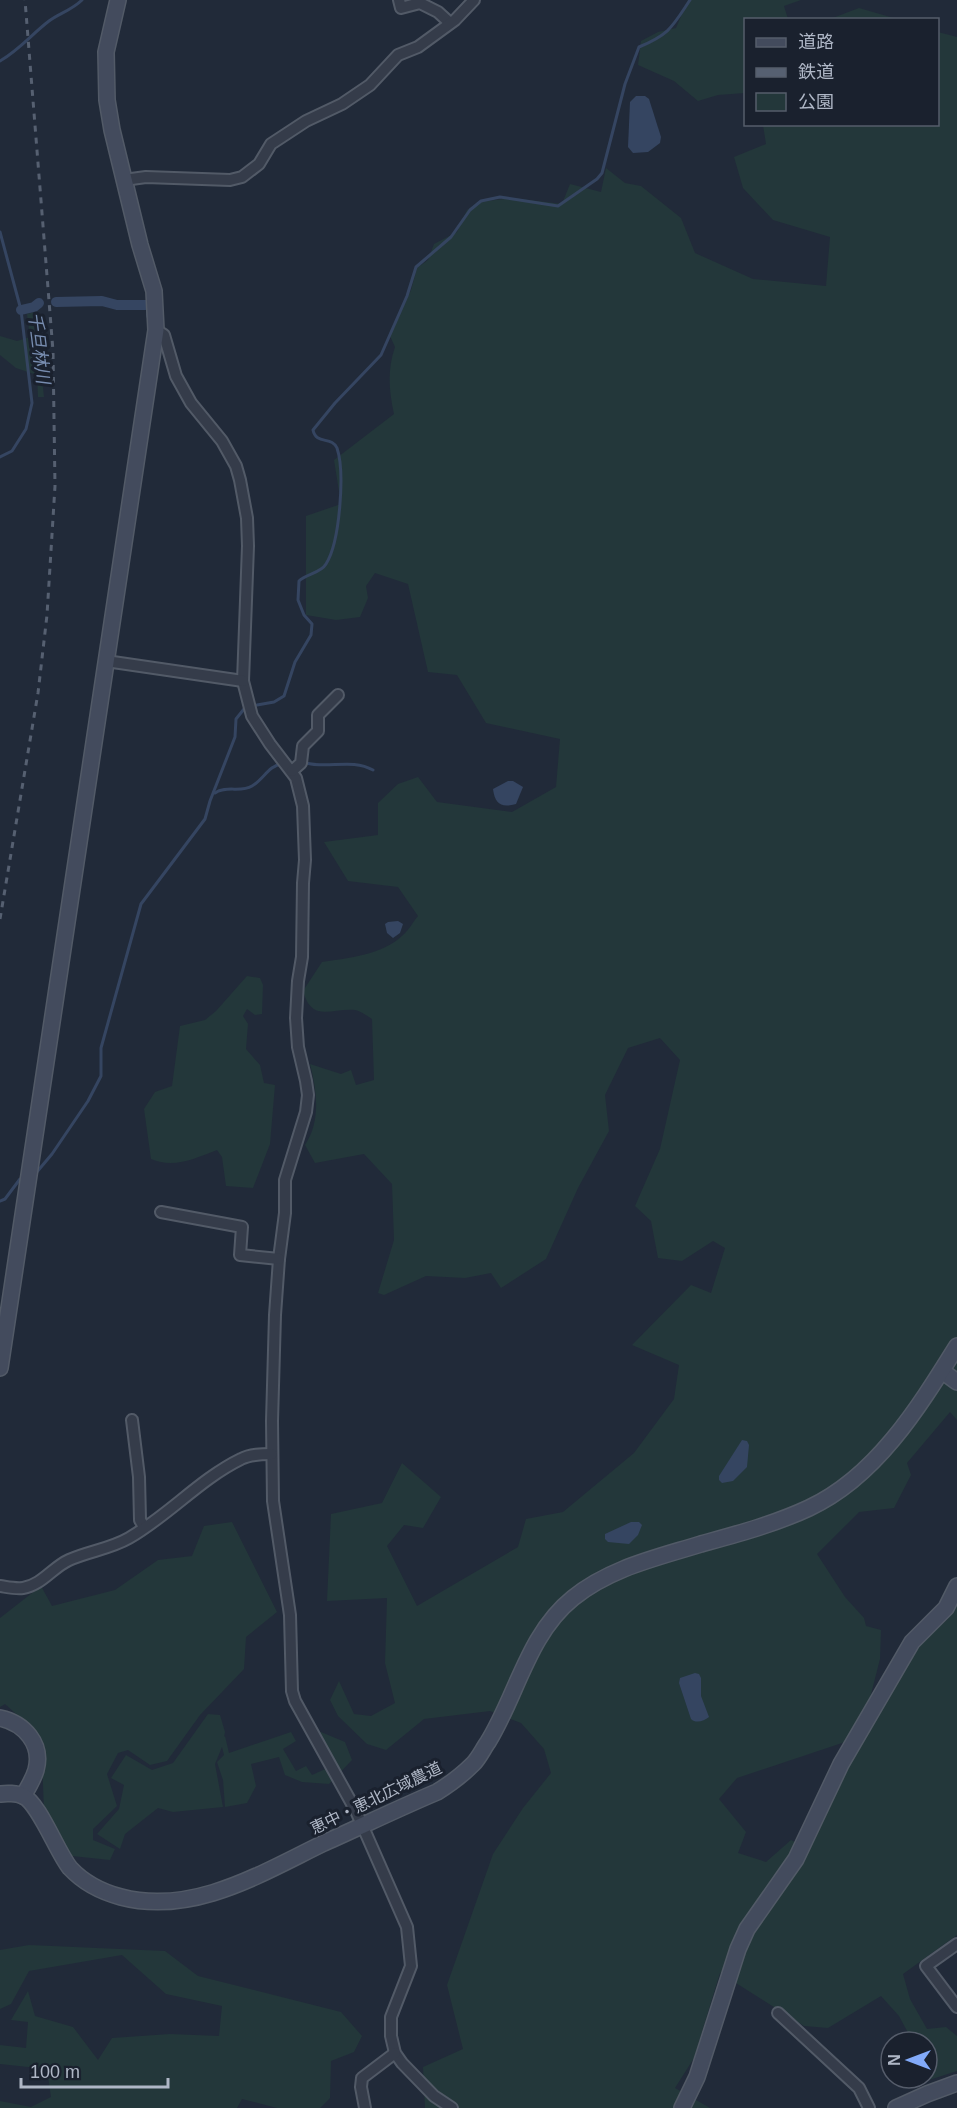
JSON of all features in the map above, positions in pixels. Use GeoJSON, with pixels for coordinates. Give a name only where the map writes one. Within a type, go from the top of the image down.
{"type":"FeatureCollection","features":[{"type":"Feature","properties":{"kind":"street"},"geometry":{"type":"LineString","coordinates":[[0,1368],[156,330],[154,291],[124,180],[107,100],[106,52],[118,0]]}},
{"type":"Feature","properties":{"kind":"street"},"geometry":{"type":"LineString","coordinates":[[399,0],[401,8],[420,3],[438,12],[450,23]]}},
{"type":"Feature","properties":{"kind":"street"},"geometry":{"type":"LineString","coordinates":[[124,180],[146,177],[230,180],[243,177],[259,164],[271,144],[306,121],[342,104],[370,85],[398,55],[418,47],[450,23],[474,0]]}},
{"type":"Feature","properties":{"kind":"street"},"geometry":{"type":"LineString","coordinates":[[156,330],[164,335],[176,376],[191,403],[222,441],[236,466],[247,518],[248,546],[243,681],[252,716],[270,744],[292,771],[300,788],[306,835],[302,957],[296,1018],[298,1047],[308,1095],[306,1112],[285,1180],[272,1421],[273,1501],[290,1615],[292,1691],[295,1701],[356,1811],[407,1927],[411,1966],[410,1974],[391,2016],[391,2036],[395,2053],[434,2096],[452,2108]]}},
{"type":"Feature","properties":{"kind":"street"},"geometry":{"type":"LineString","coordinates":[[106,661],[243,681]]}},
{"type":"Feature","properties":{"kind":"street"},"geometry":{"type":"LineString","coordinates":[[292,771],[301,763],[303,746],[318,731],[318,715],[339,695]]}},
{"type":"Feature","properties":{"kind":"street"},"geometry":{"type":"LineString","coordinates":[[160,1212],[243,1227],[240,1255],[279,1259]]}},
{"type":"Feature","properties":{"kind":"street","name":"恵中・恵北広域農道"},"geometry":{"type":"LineString","coordinates":[[23,1796],[33,1805],[63,1857],[79,1875],[105,1892],[138,1900],[175,1901],[214,1893],[245,1881],[437,1792],[452,1783],[474,1763],[496,1728],[545,1629],[551,1619],[571,1599],[611,1574],[651,1559],[762,1527],[825,1500],[860,1474],[883,1453],[942,1371],[957,1346]]}},
{"type":"Feature","properties":{"kind":"street"},"geometry":{"type":"LineString","coordinates":[[942,1371],[957,1382]]}},
{"type":"Feature","properties":{"kind":"street"},"geometry":{"type":"LineString","coordinates":[[132,1420],[139,1477],[140,1520],[144,1527]]}},
{"type":"Feature","properties":{"kind":"street"},"geometry":{"type":"LineString","coordinates":[[0,1586],[23,1588],[38,1582],[68,1560],[100,1551],[129,1538],[209,1478],[241,1459],[251,1455],[272,1454]]}},
{"type":"Feature","properties":{"kind":"street"},"geometry":{"type":"LineString","coordinates":[[682,2108],[696,2077],[738,1949],[747,1929],[796,1859],[841,1764],[912,1642],[946,1608],[957,1586]]}},
{"type":"Feature","properties":{"kind":"street"},"geometry":{"type":"LineString","coordinates":[[0,1718],[27,1731],[36,1747],[37,1768],[23,1796],[0,1794]]}},
{"type":"Feature","properties":{"kind":"street"},"geometry":{"type":"LineString","coordinates":[[957,1944],[926,1966],[957,2007]]}},
{"type":"Feature","properties":{"kind":"street"},"geometry":{"type":"LineString","coordinates":[[778,2013],[859,2088],[869,2108]]}},
{"type":"Feature","properties":{"kind":"street"},"geometry":{"type":"LineString","coordinates":[[364,2108],[362,2078],[395,2053]]}},
{"type":"Feature","properties":{"kind":"street"},"geometry":{"type":"LineString","coordinates":[[896,2108],[927,2094],[956,2087]]}},
{"type":"Feature","properties":{"kind":"green space"},"geometry":{"type":"Polygon","coordinates":[[[688,0],[801,0],[784,6],[788,18],[744,18],[744,93],[718,95],[698,101],[674,81],[638,65],[641,41],[658,32],[676,28],[688,0]]]}},
{"type":"Feature","properties":{"kind":"green space"},"geometry":{"type":"Polygon","coordinates":[[[859,8],[894,18],[833,18],[859,8]]]}},
{"type":"Feature","properties":{"kind":"green space"},"geometry":{"type":"Polygon","coordinates":[[[939,32],[957,37],[957,1420],[950,1412],[907,1463],[911,1475],[894,1508],[859,1512],[817,1554],[845,1597],[864,1618],[866,1626],[881,1630],[880,1659],[869,1702],[848,1741],[737,1778],[719,1799],[746,1832],[738,1853],[766,1862],[791,1840],[804,1847],[916,1646],[947,1620],[957,1602],[957,1935],[903,1974],[910,1999],[927,2029],[946,2027],[957,2036],[957,2071],[939,2077],[939,2030],[907,2030],[899,2016],[881,1996],[828,2028],[804,2026],[720,1973],[694,2058],[675,2088],[710,2108],[425,2108],[423,2067],[463,2049],[447,1985],[493,1854],[523,1808],[551,1773],[544,1749],[521,1723],[490,1711],[424,1719],[386,1750],[367,1744],[338,1716],[330,1700],[339,1681],[354,1714],[371,1716],[395,1703],[385,1663],[387,1598],[327,1601],[331,1514],[382,1503],[402,1463],[441,1497],[423,1528],[404,1525],[387,1546],[417,1606],[518,1547],[526,1519],[563,1512],[634,1453],[674,1399],[679,1365],[632,1345],[691,1285],[711,1293],[725,1248],[713,1241],[682,1261],[658,1258],[651,1221],[635,1206],[660,1149],[680,1060],[660,1038],[628,1048],[605,1095],[609,1131],[578,1188],[546,1259],[501,1288],[491,1273],[465,1278],[426,1276],[384,1295],[378,1293],[394,1240],[392,1184],[364,1154],[315,1163],[305,1145],[314,1126],[316,1106],[310,1064],[341,1074],[351,1070],[356,1085],[374,1080],[372,1019],[355,1010],[317,1011],[307,1001],[303,991],[322,962],[365,954],[386,947],[405,933],[418,916],[398,887],[348,881],[324,842],[378,835],[378,803],[398,784],[418,777],[437,802],[512,812],[556,787],[560,739],[486,723],[457,675],[428,672],[408,584],[375,573],[366,586],[368,598],[360,617],[336,620],[306,615],[306,516],[341,504],[334,460],[394,414],[390,380],[395,347],[390,336],[411,290],[417,268],[428,260],[434,244],[457,232],[467,210],[479,202],[513,198],[562,204],[570,184],[601,192],[606,168],[625,183],[641,186],[681,218],[695,253],[753,279],[826,286],[830,237],[773,220],[743,188],[734,157],[766,144],[763,126],[939,126],[939,32]]]}},
{"type":"Feature","properties":{"kind":"green space"},"geometry":{"type":"Polygon","coordinates":[[[35,312],[44,397],[38,397],[37,375],[16,368],[0,355],[0,336],[17,341],[30,337],[27,314],[35,312]]]}},
{"type":"Feature","properties":{"kind":"green space"},"geometry":{"type":"Polygon","coordinates":[[[247,976],[260,978],[263,985],[262,1014],[255,1015],[247,1009],[243,1016],[248,1024],[246,1049],[260,1065],[264,1083],[275,1085],[270,1144],[253,1188],[226,1186],[222,1157],[217,1150],[176,1163],[151,1159],[144,1109],[155,1092],[172,1086],[180,1026],[205,1020],[247,976]]]}},
{"type":"Feature","properties":{"kind":"green space"},"geometry":{"type":"Polygon","coordinates":[[[232,1522],[277,1612],[246,1637],[244,1669],[200,1715],[167,1761],[150,1765],[128,1750],[118,1753],[107,1774],[117,1806],[93,1829],[93,1840],[115,1849],[110,1860],[72,1856],[44,1812],[42,1756],[35,1731],[5,1704],[0,1707],[0,1618],[41,1586],[52,1606],[115,1590],[158,1560],[192,1556],[204,1526],[232,1522]]]}},
{"type":"Feature","properties":{"kind":"green space"},"geometry":{"type":"Polygon","coordinates":[[[208,1714],[220,1715],[229,1753],[291,1732],[296,1741],[283,1749],[296,1771],[306,1766],[312,1775],[332,1766],[314,1736],[321,1732],[345,1742],[352,1760],[329,1784],[302,1782],[285,1775],[279,1757],[251,1764],[256,1786],[247,1803],[225,1807],[223,1780],[217,1762],[224,1755],[222,1747],[215,1764],[223,1807],[173,1812],[158,1808],[125,1834],[120,1849],[97,1834],[119,1809],[124,1785],[111,1778],[126,1755],[152,1770],[173,1763],[208,1714]]]}},
{"type":"Feature","properties":{"kind":"green space"},"geometry":{"type":"Polygon","coordinates":[[[29,1945],[165,1951],[198,1976],[341,2012],[362,2036],[354,2052],[331,2061],[330,2098],[320,2108],[277,2108],[242,2099],[237,2108],[0,2108],[0,2101],[31,2107],[51,2097],[47,2069],[0,2064],[0,2045],[26,2048],[28,2022],[11,2020],[28,1991],[35,2016],[73,2027],[98,2060],[112,2038],[170,2034],[219,2036],[222,2006],[166,1994],[122,1955],[29,1971],[11,2004],[0,2009],[0,1950],[29,1945]]]}},
{"type":"Feature","properties":{"kind":"water"},"geometry":{"type":"Polygon","coordinates":[[[636,96],[645,96],[649,99],[661,137],[660,143],[648,152],[633,153],[628,147],[630,102],[636,96]]]}},
{"type":"Feature","properties":{"kind":"water"},"geometry":{"type":"Polygon","coordinates":[[[508,781],[513,781],[523,787],[516,804],[503,805],[495,798],[493,789],[508,781]]]}},
{"type":"Feature","properties":{"kind":"water"},"geometry":{"type":"Polygon","coordinates":[[[398,921],[403,924],[400,933],[393,938],[387,933],[385,924],[398,921]]]}},
{"type":"Feature","properties":{"kind":"water"},"geometry":{"type":"Polygon","coordinates":[[[742,1440],[747,1441],[749,1445],[747,1467],[733,1481],[722,1483],[719,1476],[742,1440]]]}},
{"type":"Feature","properties":{"kind":"water"},"geometry":{"type":"Polygon","coordinates":[[[631,1522],[639,1522],[642,1525],[638,1535],[629,1544],[608,1542],[605,1539],[605,1534],[631,1522]]]}},
{"type":"Feature","properties":{"kind":"water"},"geometry":{"type":"Polygon","coordinates":[[[695,1673],[701,1678],[701,1696],[709,1717],[698,1722],[691,1719],[679,1683],[680,1678],[695,1673]]]}},
{"type":"Feature","properties":{"kind":"waterway"},"geometry":{"type":"LineString","coordinates":[[0,61],[49,21],[82,0]]}},
{"type":"Feature","properties":{"kind":"waterway"},"geometry":{"type":"LineString","coordinates":[[257,705],[274,702],[284,696],[295,662],[311,635],[312,624],[304,615],[298,600],[299,581],[324,567],[335,540],[341,489],[337,448],[332,442],[317,437],[313,430],[335,403],[381,355],[407,296],[416,267],[451,237],[470,210],[481,201],[500,197],[558,206],[597,179],[602,173],[625,84],[639,47],[664,34],[690,0]]}},
{"type":"Feature","properties":{"kind":"waterway","name":"千旦林川"},"geometry":{"type":"LineString","coordinates":[[0,232],[21,310],[32,403],[26,429],[12,451],[0,457]]}},
{"type":"Feature","properties":{"kind":"waterway"},"geometry":{"type":"LineString","coordinates":[[56,302],[102,301],[117,305],[148,305],[151,307],[151,315]]}},
{"type":"Feature","properties":{"kind":"waterway"},"geometry":{"type":"LineString","coordinates":[[21,310],[34,307],[39,303]]}},
{"type":"Feature","properties":{"kind":"waterway"},"geometry":{"type":"LineString","coordinates":[[36,1173],[52,1154],[88,1101],[101,1076],[101,1048],[141,904],[205,819],[235,737],[236,719],[244,709]]}},
{"type":"Feature","properties":{"kind":"waterway"},"geometry":{"type":"LineString","coordinates":[[306,763],[314,765],[348,764],[365,766],[373,770]]}},
{"type":"Feature","properties":{"kind":"waterway"},"geometry":{"type":"LineString","coordinates":[[215,793],[248,788],[273,767],[282,764]]}},
{"type":"Feature","properties":{"kind":"waterway"},"geometry":{"type":"LineString","coordinates":[[0,1201],[5,1199],[20,1179]]}},
{"type":"Feature","properties":{"kind":"railway"},"geometry":{"type":"LineString","coordinates":[[0,919],[38,693],[47,615],[55,486],[53,351],[25,0]]}}]}
